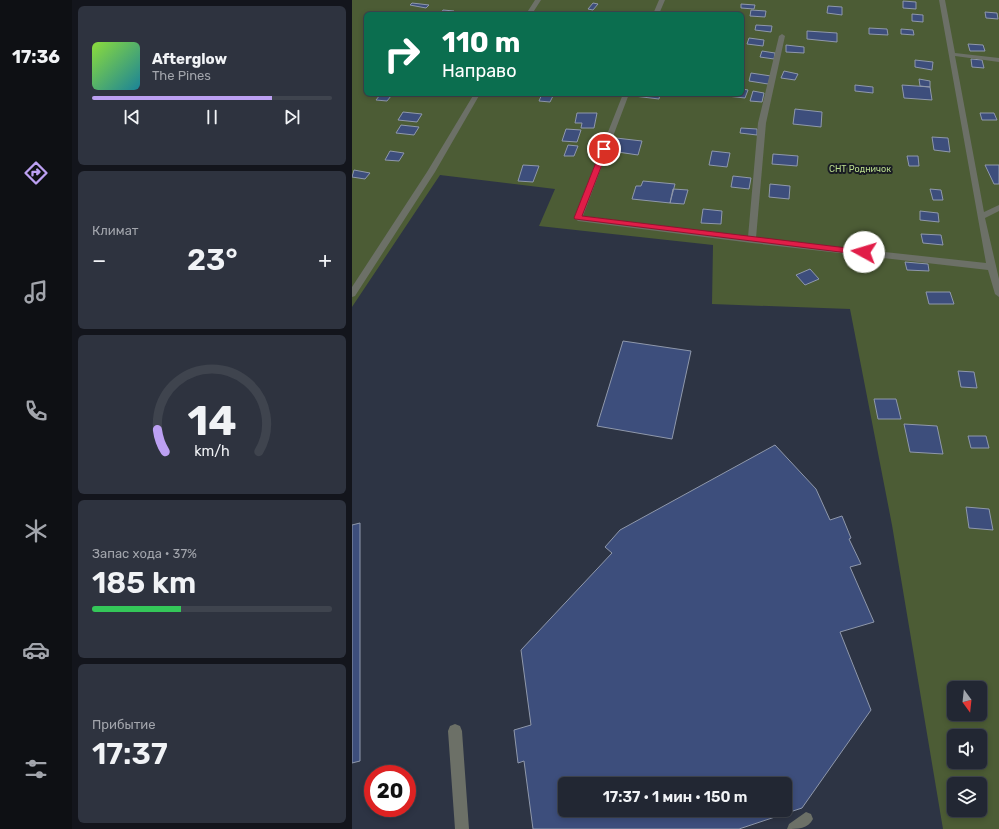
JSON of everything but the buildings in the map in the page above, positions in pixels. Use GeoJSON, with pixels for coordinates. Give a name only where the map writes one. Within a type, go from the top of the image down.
{"type":"FeatureCollection","features":[{"type":"Feature","properties":{"kind":"lane"},"geometry":{"type":"LineString","coordinates":[[530,12],[538,0]]}},
{"type":"Feature","properties":{"kind":"lane"},"geometry":{"type":"LineString","coordinates":[[657,12],[662,0]]}},
{"type":"Feature","properties":{"kind":"lane"},"geometry":{"type":"LineString","coordinates":[[942,0],[980,217],[991,267],[999,294]]}},
{"type":"Feature","properties":{"kind":"lane"},"geometry":{"type":"LineString","coordinates":[[752,240],[762,123],[782,36]]}},
{"type":"Feature","properties":{"kind":"lane"},"geometry":{"type":"LineString","coordinates":[[951,54],[999,60]]}},
{"type":"Feature","properties":{"kind":"lane"},"geometry":{"type":"LineString","coordinates":[[352,294],[431,172],[476,96]]}},
{"type":"Feature","properties":{"kind":"lane"},"geometry":{"type":"LineString","coordinates":[[625,96],[578,218],[752,240],[991,267]]}},
{"type":"Feature","properties":{"kind":"lane"},"geometry":{"type":"LineString","coordinates":[[980,217],[999,208]]}},
{"type":"Feature","properties":{"kind":"lane"},"geometry":{"type":"LineString","coordinates":[[455,731],[462,829]]}},
{"type":"Feature","properties":{"kind":"lane"},"geometry":{"type":"LineString","coordinates":[[794,829],[806,819]]}},
{"type":"Feature","properties":{"kind":"green space","name":"СНТ Родничок"},"geometry":{"type":"Polygon","coordinates":[[[352,0],[999,0],[999,829],[943,829],[892,525],[850,309],[712,304],[713,245],[539,226],[555,189],[440,175],[352,307],[352,0]]]}},
{"type":"Feature","properties":{"kind":"route"},"geometry":{"type":"LineString","coordinates":[[604,149],[578,218],[752,240],[864,252]]}}]}
